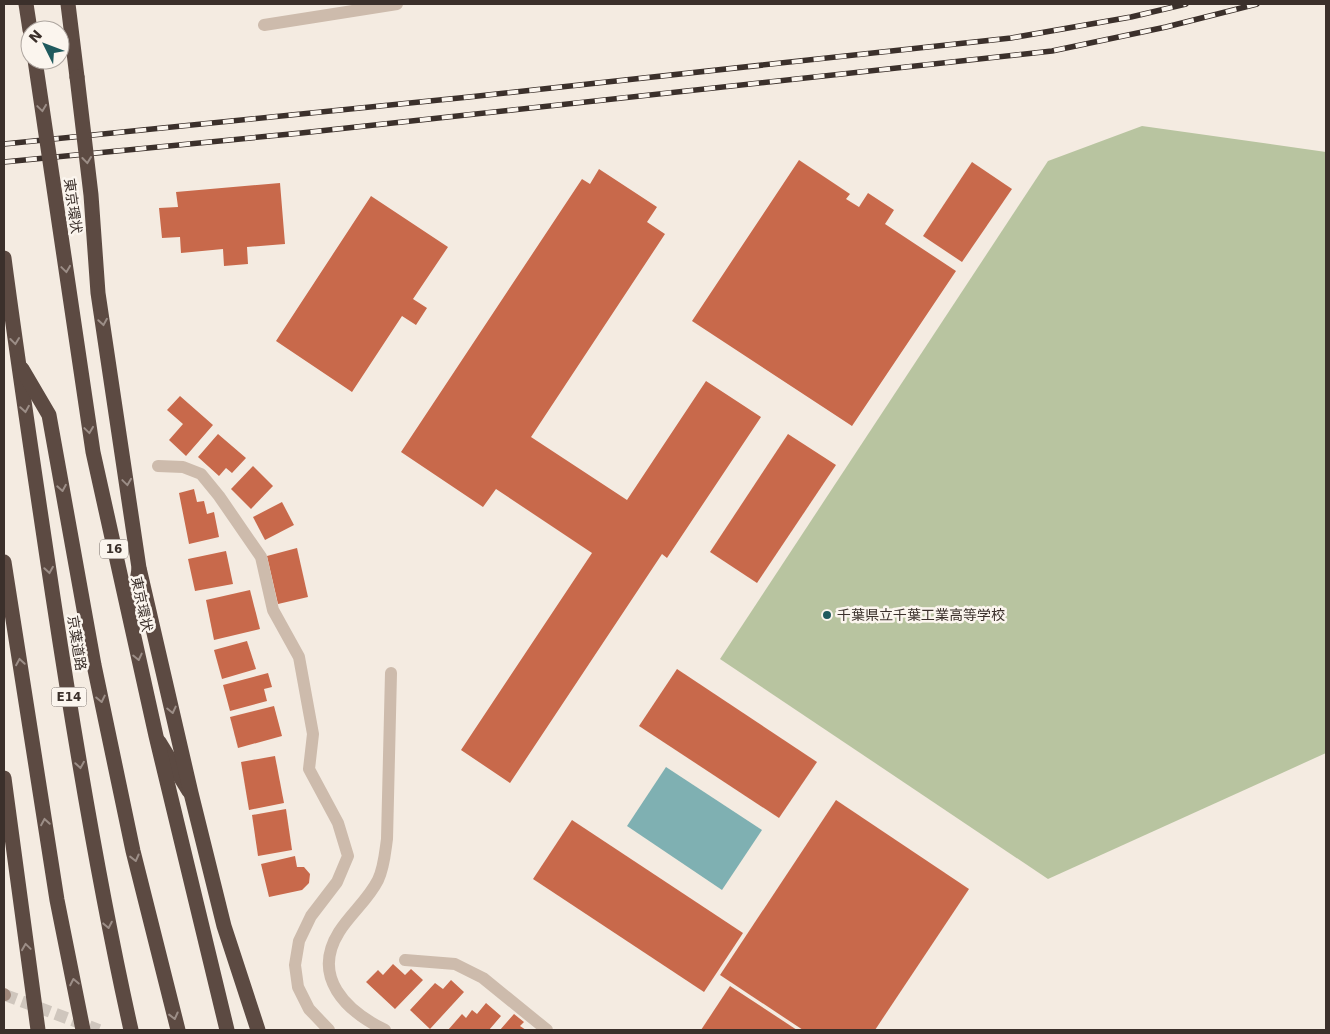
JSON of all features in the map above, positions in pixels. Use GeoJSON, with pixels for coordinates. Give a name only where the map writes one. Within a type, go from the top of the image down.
{"type":"FeatureCollection","features":[{"type":"Feature","properties":{"kind":"highway"},"geometry":{"type":"LineString","coordinates":[[26,4],[28,20]]}},
{"type":"Feature","properties":{"kind":"highway","name":"16"},"geometry":{"type":"LineString","coordinates":[[68,4],[91,195],[98,293],[139,568],[224,926],[258,1030]]}},
{"type":"Feature","properties":{"kind":"highway","name":"東京環状"},"geometry":{"type":"LineString","coordinates":[[36,70],[93,452],[130,624],[227,1030]]}},
{"type":"Feature","properties":{"kind":"highway","name":"京葉道路"},"geometry":{"type":"LineString","coordinates":[[4,258],[17,361],[86,808],[114,958],[130,1030]]}},
{"type":"Feature","properties":{"kind":"highway"},"geometry":{"type":"LineString","coordinates":[[17,361],[48,415],[94,665],[133,852],[178,1030]]}},
{"type":"Feature","properties":{"kind":"highway"},"geometry":{"type":"LineString","coordinates":[[4,562],[58,900],[83,1030]]}},
{"type":"Feature","properties":{"kind":"highway","name":"16"},"geometry":{"type":"LineString","coordinates":[[130,624],[139,568]]}},
{"type":"Feature","properties":{"kind":"highway"},"geometry":{"type":"LineString","coordinates":[[156,736],[191,793]]}},
{"type":"Feature","properties":{"kind":"highway"},"geometry":{"type":"LineString","coordinates":[[4,778],[38,1030]]}},
{"type":"Feature","properties":{"kind":"street"},"geometry":{"type":"LineString","coordinates":[[264,24],[396,4]]}},
{"type":"Feature","properties":{"kind":"street"},"geometry":{"type":"LineString","coordinates":[[158,466],[183,467],[201,474],[219,496],[260,557],[273,610],[299,658],[313,734],[309,769],[338,823],[348,856],[337,882],[311,916],[298,941],[295,965],[298,987],[309,1009],[329,1030]]}},
{"type":"Feature","properties":{"kind":"street"},"geometry":{"type":"LineString","coordinates":[[385,1030],[367,1022],[349,1007],[336,992],[330,976],[329,962],[332,947],[339,932],[372,890],[379,878],[384,862],[387,839],[391,673]]}},
{"type":"Feature","properties":{"kind":"street"},"geometry":{"type":"LineString","coordinates":[[405,960],[455,964],[483,978],[547,1030]]}},
{"type":"Feature","properties":{"kind":"green space"},"geometry":{"type":"Polygon","coordinates":[[[1142,126],[1326,152],[1326,753],[1048,879],[720,659],[1048,161],[1142,126]]]}},
{"type":"Feature","properties":{"kind":"water"},"geometry":{"type":"Polygon","coordinates":[[[666,767],[762,830],[722,890],[627,826],[666,767]]]}},
{"type":"Feature","properties":{"kind":"building"},"geometry":{"type":"Polygon","coordinates":[[[799,160],[850,194],[846,199],[859,207],[868,193],[894,210],[885,224],[956,271],[852,426],[692,321],[799,160]]]}},
{"type":"Feature","properties":{"kind":"building"},"geometry":{"type":"Polygon","coordinates":[[[972,162],[1012,189],[962,262],[923,236],[972,162]]]}},
{"type":"Feature","properties":{"kind":"building"},"geometry":{"type":"Polygon","coordinates":[[[599,169],[657,207],[647,222],[665,234],[531,437],[627,500],[706,381],[761,417],[667,558],[662,554],[510,783],[461,750],[592,553],[496,489],[483,507],[401,452],[582,179],[590,184],[599,169]]]}},
{"type":"Feature","properties":{"kind":"building"},"geometry":{"type":"Polygon","coordinates":[[[280,183],[285,244],[247,247],[248,264],[224,266],[223,249],[181,253],[180,237],[162,238],[159,208],[178,207],[176,192],[280,183]]]}},
{"type":"Feature","properties":{"kind":"building"},"geometry":{"type":"Polygon","coordinates":[[[371,196],[448,247],[413,299],[427,308],[416,325],[402,316],[352,392],[276,341],[371,196]]]}},
{"type":"Feature","properties":{"kind":"building"},"geometry":{"type":"Polygon","coordinates":[[[180,396],[213,425],[186,456],[169,440],[183,424],[167,410],[180,396]]]}},
{"type":"Feature","properties":{"kind":"building"},"geometry":{"type":"Polygon","coordinates":[[[218,434],[246,458],[232,473],[226,468],[219,476],[198,457],[218,434]]]}},
{"type":"Feature","properties":{"kind":"building"},"geometry":{"type":"Polygon","coordinates":[[[788,434],[836,465],[757,583],[710,552],[788,434]]]}},
{"type":"Feature","properties":{"kind":"building"},"geometry":{"type":"Polygon","coordinates":[[[253,466],[273,486],[251,509],[231,489],[253,466]]]}},
{"type":"Feature","properties":{"kind":"building"},"geometry":{"type":"Polygon","coordinates":[[[194,489],[197,502],[204,501],[207,514],[214,512],[219,537],[189,544],[179,493],[194,489]]]}},
{"type":"Feature","properties":{"kind":"building"},"geometry":{"type":"Polygon","coordinates":[[[282,502],[294,525],[265,540],[253,517],[282,502]]]}},
{"type":"Feature","properties":{"kind":"building"},"geometry":{"type":"Polygon","coordinates":[[[297,548],[308,597],[278,604],[267,556],[297,548]]]}},
{"type":"Feature","properties":{"kind":"building"},"geometry":{"type":"Polygon","coordinates":[[[226,551],[233,584],[195,591],[188,559],[226,551]]]}},
{"type":"Feature","properties":{"kind":"building"},"geometry":{"type":"Polygon","coordinates":[[[250,590],[260,629],[214,640],[206,600],[250,590]]]}},
{"type":"Feature","properties":{"kind":"building"},"geometry":{"type":"Polygon","coordinates":[[[247,641],[256,669],[222,679],[214,650],[247,641]]]}},
{"type":"Feature","properties":{"kind":"building"},"geometry":{"type":"Polygon","coordinates":[[[677,669],[817,762],[779,818],[639,726],[677,669]]]}},
{"type":"Feature","properties":{"kind":"building"},"geometry":{"type":"Polygon","coordinates":[[[268,673],[272,687],[264,689],[267,701],[230,711],[223,685],[268,673]]]}},
{"type":"Feature","properties":{"kind":"building"},"geometry":{"type":"Polygon","coordinates":[[[274,706],[282,736],[238,748],[230,717],[274,706]]]}},
{"type":"Feature","properties":{"kind":"building"},"geometry":{"type":"Polygon","coordinates":[[[275,756],[284,803],[249,810],[241,762],[275,756]]]}},
{"type":"Feature","properties":{"kind":"building"},"geometry":{"type":"Polygon","coordinates":[[[836,800],[969,889],[875,1030],[803,1030],[720,975],[836,800]]]}},
{"type":"Feature","properties":{"kind":"building"},"geometry":{"type":"Polygon","coordinates":[[[286,809],[292,850],[258,856],[252,815],[286,809]]]}},
{"type":"Feature","properties":{"kind":"building"},"geometry":{"type":"Polygon","coordinates":[[[572,820],[743,933],[704,992],[533,879],[572,820]]]}},
{"type":"Feature","properties":{"kind":"building"},"geometry":{"type":"Polygon","coordinates":[[[295,856],[297,867],[304,867],[310,874],[309,883],[302,890],[269,897],[261,864],[295,856]]]}},
{"type":"Feature","properties":{"kind":"building"},"geometry":{"type":"Polygon","coordinates":[[[393,964],[405,975],[411,969],[423,980],[395,1009],[366,982],[378,970],[383,975],[393,964]]]}},
{"type":"Feature","properties":{"kind":"building"},"geometry":{"type":"Polygon","coordinates":[[[451,980],[464,992],[430,1029],[410,1010],[435,983],[443,989],[451,980]]]}},
{"type":"Feature","properties":{"kind":"building"},"geometry":{"type":"Polygon","coordinates":[[[730,986],[797,1030],[701,1030],[730,986]]]}},
{"type":"Feature","properties":{"kind":"building"},"geometry":{"type":"Polygon","coordinates":[[[486,1003],[501,1016],[489,1030],[448,1030],[462,1014],[466,1018],[472,1010],[477,1014],[486,1003]]]}},
{"type":"Feature","properties":{"kind":"building"},"geometry":{"type":"Polygon","coordinates":[[[514,1014],[524,1022],[520,1026],[526,1030],[500,1030],[514,1014]]]}},
{"type":"Feature","properties":{"kind":"tunnel"},"geometry":{"type":"LineString","coordinates":[[5,995],[99,1030]]}},
{"type":"Feature","properties":{"kind":"railway"},"geometry":{"type":"LineString","coordinates":[[4,144],[469,97],[1011,38],[1131,17],[1186,4]]}},
{"type":"Feature","properties":{"kind":"railway"},"geometry":{"type":"LineString","coordinates":[[4,162],[301,133],[1052,51],[1166,27],[1257,4]]}},
{"type":"Feature","properties":{"kind":"place","name":"千葉県立千葉工業高等学校"},"geometry":{"type":"Point","coordinates":[827,615]}}]}
